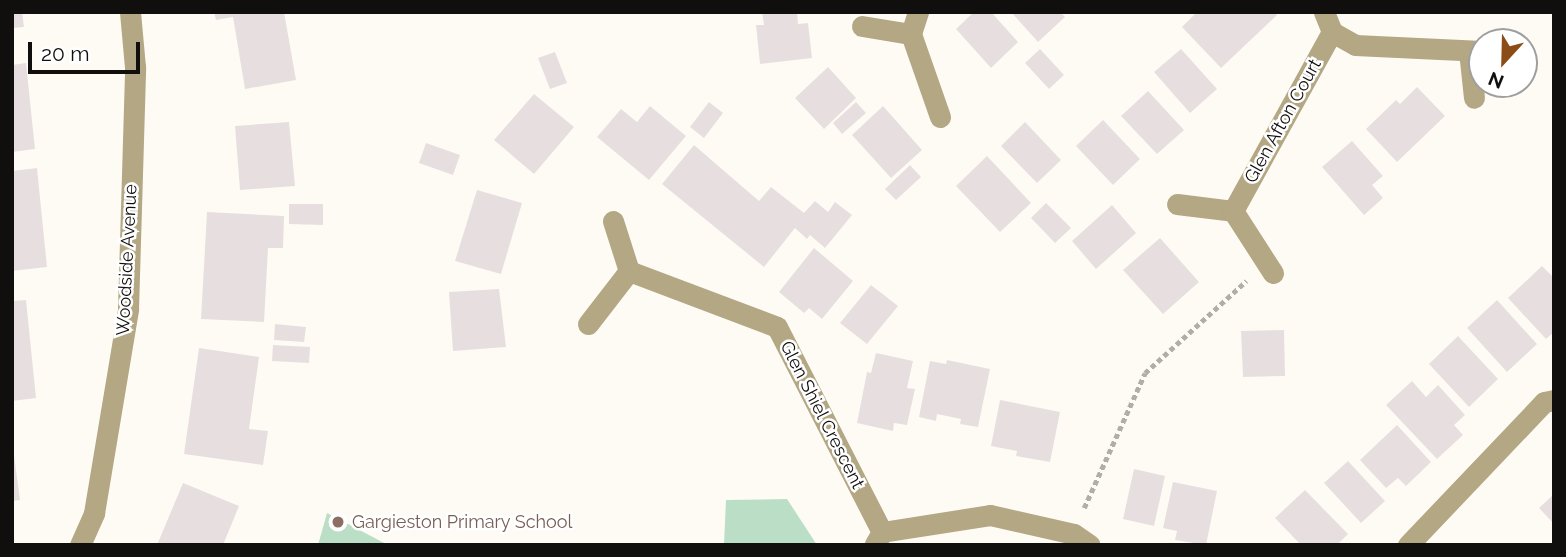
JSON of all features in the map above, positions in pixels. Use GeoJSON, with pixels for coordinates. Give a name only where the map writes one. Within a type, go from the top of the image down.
{"type":"FeatureCollection","features":[{"type":"Feature","properties":{"kind":"street","name":"Woodside Avenue"},"geometry":{"type":"LineString","coordinates":[[80,545],[94,513],[128,309],[135,67],[130,12]]}},
{"type":"Feature","properties":{"kind":"street"},"geometry":{"type":"LineString","coordinates":[[918,12],[911,34],[940,117]]}},
{"type":"Feature","properties":{"kind":"street"},"geometry":{"type":"LineString","coordinates":[[1328,22],[1355,45],[1468,51]]}},
{"type":"Feature","properties":{"kind":"street","name":"Glen Afton Court"},"geometry":{"type":"LineString","coordinates":[[1233,211],[1328,22]]}},
{"type":"Feature","properties":{"kind":"street"},"geometry":{"type":"LineString","coordinates":[[862,26],[911,34]]}},
{"type":"Feature","properties":{"kind":"street"},"geometry":{"type":"LineString","coordinates":[[1177,204],[1233,211],[1268,266]]}},
{"type":"Feature","properties":{"kind":"street"},"geometry":{"type":"LineString","coordinates":[[588,324],[629,271],[613,221]]}},
{"type":"Feature","properties":{"kind":"street","name":"Glen Shiel Crescent"},"geometry":{"type":"LineString","coordinates":[[629,271],[777,327],[878,538]]}},
{"type":"Feature","properties":{"kind":"street"},"geometry":{"type":"LineString","coordinates":[[1408,545],[1544,402],[1554,400]]}},
{"type":"Feature","properties":{"kind":"street"},"geometry":{"type":"LineString","coordinates":[[878,538],[990,515],[1082,539]]}},
{"type":"Feature","properties":{"kind":"path"},"geometry":{"type":"LineString","coordinates":[[1082,539],[1145,373],[1245,283],[1268,266]]}},
{"type":"Feature","properties":{"kind":"green space"},"geometry":{"type":"Polygon","coordinates":[[[787,499],[817,545],[724,545],[726,500],[787,499]]]}},
{"type":"Feature","properties":{"kind":"green space"},"geometry":{"type":"Polygon","coordinates":[[[327,513],[388,545],[318,545],[327,513]]]}},
{"type":"Feature","properties":{"kind":"building"},"geometry":{"type":"Polygon","coordinates":[[[12,12],[22,12],[24,27],[12,28],[12,12]]]}},
{"type":"Feature","properties":{"kind":"building"},"geometry":{"type":"Polygon","coordinates":[[[214,12],[284,12],[296,80],[245,89],[233,17],[216,20],[214,12]]]}},
{"type":"Feature","properties":{"kind":"building"},"geometry":{"type":"Polygon","coordinates":[[[762,12],[797,12],[798,24],[808,23],[812,58],[760,64],[756,25],[764,25],[762,12]]]}},
{"type":"Feature","properties":{"kind":"building"},"geometry":{"type":"Polygon","coordinates":[[[974,12],[991,12],[1018,42],[991,68],[956,29],[974,12]]]}},
{"type":"Feature","properties":{"kind":"building"},"geometry":{"type":"Polygon","coordinates":[[[1011,12],[1060,12],[1065,17],[1038,42],[1011,12]]]}},
{"type":"Feature","properties":{"kind":"building"},"geometry":{"type":"Polygon","coordinates":[[[1197,12],[1274,12],[1277,15],[1221,68],[1182,27],[1197,12]]]}},
{"type":"Feature","properties":{"kind":"building"},"geometry":{"type":"Polygon","coordinates":[[[1040,49],[1064,75],[1049,89],[1025,63],[1040,49]]]}},
{"type":"Feature","properties":{"kind":"building"},"geometry":{"type":"Polygon","coordinates":[[[1181,49],[1217,89],[1190,113],[1154,72],[1181,49]]]}},
{"type":"Feature","properties":{"kind":"building"},"geometry":{"type":"Polygon","coordinates":[[[555,52],[567,83],[550,89],[538,58],[555,52]]]}},
{"type":"Feature","properties":{"kind":"building"},"geometry":{"type":"Polygon","coordinates":[[[26,63],[35,149],[12,152],[12,65],[26,63]]]}},
{"type":"Feature","properties":{"kind":"building"},"geometry":{"type":"Polygon","coordinates":[[[828,67],[856,98],[824,129],[795,98],[828,67]]]}},
{"type":"Feature","properties":{"kind":"building"},"geometry":{"type":"Polygon","coordinates":[[[1417,87],[1445,116],[1397,162],[1366,129],[1396,100],[1400,104],[1417,87]]]}},
{"type":"Feature","properties":{"kind":"building"},"geometry":{"type":"Polygon","coordinates":[[[1148,91],[1184,130],[1157,154],[1121,116],[1148,91]]]}},
{"type":"Feature","properties":{"kind":"building"},"geometry":{"type":"Polygon","coordinates":[[[534,94],[574,127],[534,174],[494,140],[534,94]]]}},
{"type":"Feature","properties":{"kind":"building"},"geometry":{"type":"Polygon","coordinates":[[[709,102],[723,113],[704,138],[690,127],[709,102]]]}},
{"type":"Feature","properties":{"kind":"building"},"geometry":{"type":"Polygon","coordinates":[[[856,102],[866,113],[842,134],[833,123],[856,102]]]}},
{"type":"Feature","properties":{"kind":"building"},"geometry":{"type":"Polygon","coordinates":[[[650,106],[686,136],[649,180],[597,137],[621,109],[637,122],[650,106]]]}},
{"type":"Feature","properties":{"kind":"building"},"geometry":{"type":"Polygon","coordinates":[[[883,106],[922,150],[891,178],[852,135],[883,106]]]}},
{"type":"Feature","properties":{"kind":"building"},"geometry":{"type":"Polygon","coordinates":[[[1103,120],[1140,159],[1113,185],[1076,146],[1103,120]]]}},
{"type":"Feature","properties":{"kind":"building"},"geometry":{"type":"Polygon","coordinates":[[[289,122],[295,186],[240,190],[235,126],[289,122]]]}},
{"type":"Feature","properties":{"kind":"building"},"geometry":{"type":"Polygon","coordinates":[[[1025,122],[1061,160],[1037,183],[1001,146],[1025,122]]]}},
{"type":"Feature","properties":{"kind":"building"},"geometry":{"type":"Polygon","coordinates":[[[1352,141],[1383,176],[1372,185],[1383,198],[1364,215],[1322,167],[1352,141]]]}},
{"type":"Feature","properties":{"kind":"building"},"geometry":{"type":"Polygon","coordinates":[[[426,143],[460,155],[453,175],[419,163],[426,143]]]}},
{"type":"Feature","properties":{"kind":"building"},"geometry":{"type":"Polygon","coordinates":[[[694,145],[759,201],[771,187],[804,213],[815,201],[828,212],[835,202],[852,215],[825,248],[810,235],[807,239],[795,228],[764,267],[662,184],[694,145]]]}},
{"type":"Feature","properties":{"kind":"building"},"geometry":{"type":"Polygon","coordinates":[[[987,156],[1031,203],[1000,232],[956,186],[987,156]]]}},
{"type":"Feature","properties":{"kind":"building"},"geometry":{"type":"Polygon","coordinates":[[[910,165],[921,177],[896,200],[885,189],[910,165]]]}},
{"type":"Feature","properties":{"kind":"building"},"geometry":{"type":"Polygon","coordinates":[[[37,168],[47,267],[12,271],[12,171],[37,168]]]}},
{"type":"Feature","properties":{"kind":"building"},"geometry":{"type":"Polygon","coordinates":[[[477,190],[522,203],[501,274],[455,261],[477,190]]]}},
{"type":"Feature","properties":{"kind":"building"},"geometry":{"type":"Polygon","coordinates":[[[1046,203],[1071,228],[1055,243],[1031,218],[1046,203]]]}},
{"type":"Feature","properties":{"kind":"building"},"geometry":{"type":"Polygon","coordinates":[[[289,204],[323,204],[323,225],[289,224],[289,204]]]}},
{"type":"Feature","properties":{"kind":"building"},"geometry":{"type":"Polygon","coordinates":[[[1112,205],[1136,233],[1096,269],[1072,241],[1112,205]]]}},
{"type":"Feature","properties":{"kind":"building"},"geometry":{"type":"Polygon","coordinates":[[[207,212],[284,216],[283,248],[268,248],[264,322],[201,319],[207,212]]]}},
{"type":"Feature","properties":{"kind":"building"},"geometry":{"type":"Polygon","coordinates":[[[1160,238],[1199,282],[1163,314],[1123,270],[1160,238]]]}},
{"type":"Feature","properties":{"kind":"building"},"geometry":{"type":"Polygon","coordinates":[[[814,248],[853,281],[822,319],[809,308],[804,313],[779,292],[814,248]]]}},
{"type":"Feature","properties":{"kind":"building"},"geometry":{"type":"Polygon","coordinates":[[[1542,266],[1554,278],[1554,332],[1546,339],[1508,298],[1542,266]]]}},
{"type":"Feature","properties":{"kind":"building"},"geometry":{"type":"Polygon","coordinates":[[[871,285],[898,306],[867,344],[840,323],[871,285]]]}},
{"type":"Feature","properties":{"kind":"building"},"geometry":{"type":"Polygon","coordinates":[[[499,289],[506,347],[453,351],[449,292],[499,289]]]}},
{"type":"Feature","properties":{"kind":"building"},"geometry":{"type":"Polygon","coordinates":[[[26,300],[36,398],[12,401],[12,301],[26,300]]]}},
{"type":"Feature","properties":{"kind":"building"},"geometry":{"type":"Polygon","coordinates":[[[1497,300],[1537,344],[1507,372],[1467,328],[1497,300]]]}},
{"type":"Feature","properties":{"kind":"building"},"geometry":{"type":"Polygon","coordinates":[[[275,324],[306,327],[304,342],[274,340],[275,324]]]}},
{"type":"Feature","properties":{"kind":"building"},"geometry":{"type":"Polygon","coordinates":[[[1284,330],[1285,376],[1243,377],[1241,331],[1284,330]]]}},
{"type":"Feature","properties":{"kind":"building"},"geometry":{"type":"Polygon","coordinates":[[[1458,336],[1498,379],[1469,407],[1429,364],[1458,336]]]}},
{"type":"Feature","properties":{"kind":"building"},"geometry":{"type":"Polygon","coordinates":[[[273,345],[310,347],[309,363],[272,361],[273,345]]]}},
{"type":"Feature","properties":{"kind":"building"},"geometry":{"type":"Polygon","coordinates":[[[199,348],[259,357],[249,429],[268,431],[263,465],[184,454],[199,348]]]}},
{"type":"Feature","properties":{"kind":"building"},"geometry":{"type":"Polygon","coordinates":[[[876,353],[913,361],[907,388],[915,389],[907,425],[894,423],[893,431],[857,423],[867,372],[871,373],[876,353]]]}},
{"type":"Feature","properties":{"kind":"building"},"geometry":{"type":"Polygon","coordinates":[[[947,360],[990,369],[978,427],[960,424],[961,419],[937,414],[936,421],[919,417],[930,361],[946,364],[947,360]]]}},
{"type":"Feature","properties":{"kind":"building"},"geometry":{"type":"Polygon","coordinates":[[[1412,381],[1426,397],[1438,385],[1465,415],[1454,425],[1463,435],[1437,459],[1386,405],[1412,381]]]}},
{"type":"Feature","properties":{"kind":"building"},"geometry":{"type":"Polygon","coordinates":[[[1000,400],[1060,412],[1050,462],[1016,456],[1017,451],[991,446],[1000,400]]]}},
{"type":"Feature","properties":{"kind":"building"},"geometry":{"type":"Polygon","coordinates":[[[1397,425],[1431,462],[1406,486],[1398,478],[1386,488],[1360,460],[1397,425]]]}},
{"type":"Feature","properties":{"kind":"building"},"geometry":{"type":"Polygon","coordinates":[[[12,440],[20,500],[12,501],[12,440]]]}},
{"type":"Feature","properties":{"kind":"building"},"geometry":{"type":"Polygon","coordinates":[[[1348,461],[1385,501],[1361,523],[1324,483],[1348,461]]]}},
{"type":"Feature","properties":{"kind":"building"},"geometry":{"type":"Polygon","coordinates":[[[1134,469],[1165,476],[1154,526],[1123,519],[1134,469]]]}},
{"type":"Feature","properties":{"kind":"building"},"geometry":{"type":"Polygon","coordinates":[[[1173,482],[1217,491],[1206,545],[1175,540],[1177,531],[1163,528],[1173,482]]]}},
{"type":"Feature","properties":{"kind":"building"},"geometry":{"type":"Polygon","coordinates":[[[183,483],[239,506],[223,545],[157,545],[183,483]]]}},
{"type":"Feature","properties":{"kind":"building"},"geometry":{"type":"Polygon","coordinates":[[[1305,490],[1348,534],[1337,545],[1301,545],[1275,518],[1305,490]]]}},
{"type":"Feature","properties":{"kind":"building"},"geometry":{"type":"Polygon","coordinates":[[[1554,494],[1554,524],[1539,508],[1554,494]]]}},
{"type":"Feature","properties":{"kind":"place","name":"Gargieston Primary School"},"geometry":{"type":"Point","coordinates":[338,522]}}]}
